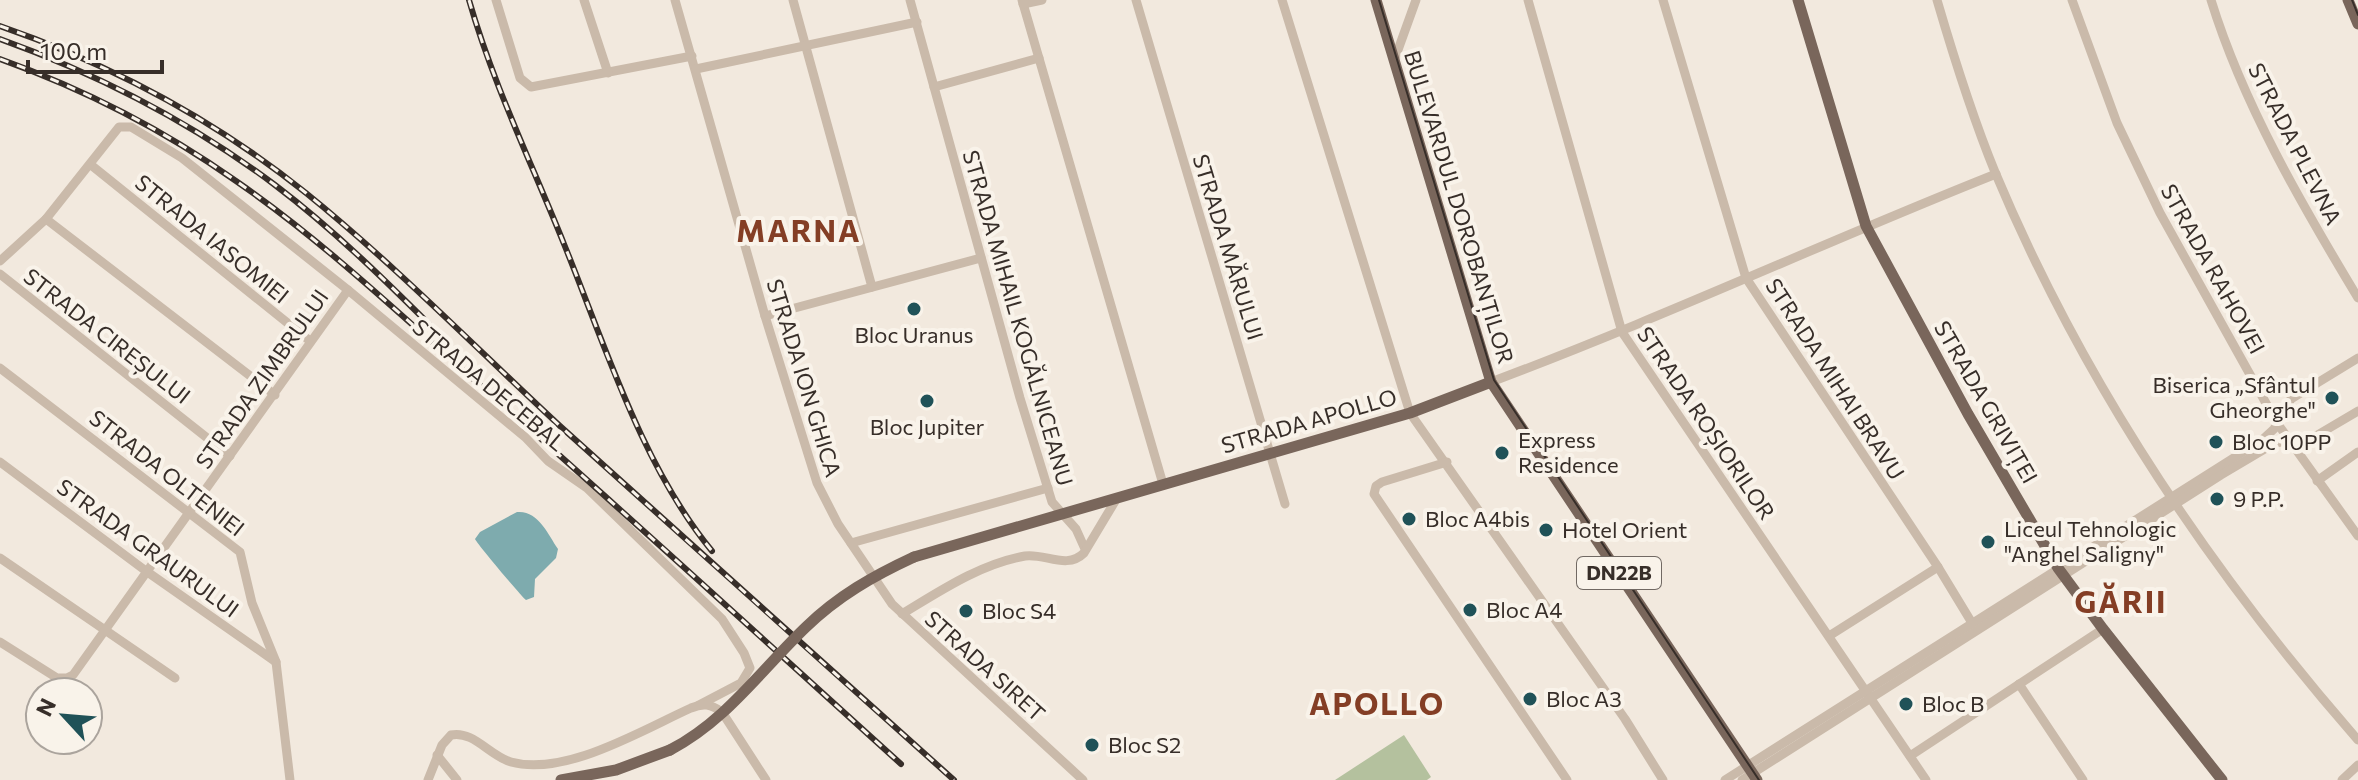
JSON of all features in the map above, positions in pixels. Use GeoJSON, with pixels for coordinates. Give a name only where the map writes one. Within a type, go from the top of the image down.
{"type":"FeatureCollection","features":[{"type":"Feature","properties":{"kind":"main road","name":"BULEVARDUL DOROBANȚILOR"},"geometry":{"type":"LineString","coordinates":[[1376,0],[1491,382],[1750,775]]}},
{"type":"Feature","properties":{"kind":"main road","name":"STRADA GRIVIȚEI"},"geometry":{"type":"LineString","coordinates":[[1798,0],[1866,226],[1968,414],[2061,572],[2222,780]]}},
{"type":"Feature","properties":{"kind":"main road"},"geometry":{"type":"LineString","coordinates":[[2348,0],[2358,24]]}},
{"type":"Feature","properties":{"kind":"main road","name":"STRADA APOLLO"},"geometry":{"type":"LineString","coordinates":[[561,780],[626,767],[670,750],[700,732],[721,715],[803,629],[833,603],[860,583],[914,557],[1410,413],[1491,382]]}},
{"type":"Feature","properties":{"kind":"street"},"geometry":{"type":"LineString","coordinates":[[496,0],[520,78],[527,86],[692,56]]}},
{"type":"Feature","properties":{"kind":"street"},"geometry":{"type":"LineString","coordinates":[[584,0],[608,73]]}},
{"type":"Feature","properties":{"kind":"street","name":"STRADA ION GHICA"},"geometry":{"type":"LineString","coordinates":[[675,0],[765,316],[817,483],[832,514],[869,571]]}},
{"type":"Feature","properties":{"kind":"street"},"geometry":{"type":"LineString","coordinates":[[793,0],[872,287]]}},
{"type":"Feature","properties":{"kind":"street","name":"STRADA MIHAIL KOGĂLNICEANU"},"geometry":{"type":"LineString","coordinates":[[910,0],[1048,488],[1054,505],[1076,529],[1085,549]]}},
{"type":"Feature","properties":{"kind":"street"},"geometry":{"type":"LineString","coordinates":[[1042,0],[1023,2],[1163,484]]}},
{"type":"Feature","properties":{"kind":"street","name":"STRADA MĂRULUI"},"geometry":{"type":"LineString","coordinates":[[1136,0],[1285,504]]}},
{"type":"Feature","properties":{"kind":"street"},"geometry":{"type":"LineString","coordinates":[[1282,0],[1410,413],[1625,719],[1663,780]]}},
{"type":"Feature","properties":{"kind":"street"},"geometry":{"type":"LineString","coordinates":[[1394,61],[1416,0]]}},
{"type":"Feature","properties":{"kind":"street","name":"STRADA ROȘIORILOR"},"geometry":{"type":"LineString","coordinates":[[1528,0],[1622,332],[1926,780]]}},
{"type":"Feature","properties":{"kind":"street","name":"STRADA MIHAI BRAVU"},"geometry":{"type":"LineString","coordinates":[[1663,0],[1746,278],[1972,623]]}},
{"type":"Feature","properties":{"kind":"street"},"geometry":{"type":"LineString","coordinates":[[1937,0],[1968,100],[1996,174],[2056,301],[2118,413],[2219,568],[2358,740]]}},
{"type":"Feature","properties":{"kind":"street","name":"STRADA RAHOVEI"},"geometry":{"type":"LineString","coordinates":[[2072,0],[2102,86],[2138,169],[2191,270],[2277,423],[2358,536]]}},
{"type":"Feature","properties":{"kind":"street","name":"STRADA PLEVNA"},"geometry":{"type":"LineString","coordinates":[[2211,0],[2234,65],[2256,112],[2309,216],[2358,298]]}},
{"type":"Feature","properties":{"kind":"street"},"geometry":{"type":"LineString","coordinates":[[696,69],[917,22]]}},
{"type":"Feature","properties":{"kind":"street"},"geometry":{"type":"LineString","coordinates":[[934,87],[1039,58]]}},
{"type":"Feature","properties":{"kind":"street","name":"STRADA DECEBAL"},"geometry":{"type":"LineString","coordinates":[[91,165],[119,127],[131,127],[182,158],[348,290],[525,437],[548,461],[587,488],[722,619],[750,668],[747,677],[733,689],[603,748],[553,762],[513,763],[457,733],[445,740],[437,755]]}},
{"type":"Feature","properties":{"kind":"street"},"geometry":{"type":"LineString","coordinates":[[0,261],[46,219],[91,165]]}},
{"type":"Feature","properties":{"kind":"street","name":"STRADA IASOMIEI"},"geometry":{"type":"LineString","coordinates":[[91,165],[310,341]]}},
{"type":"Feature","properties":{"kind":"street","name":"STRADA APOLLO"},"geometry":{"type":"LineString","coordinates":[[1491,382],[1622,332],[1866,226],[1996,174]]}},
{"type":"Feature","properties":{"kind":"street"},"geometry":{"type":"LineString","coordinates":[[46,219],[275,395]]}},
{"type":"Feature","properties":{"kind":"street"},"geometry":{"type":"LineString","coordinates":[[765,316],[981,258]]}},
{"type":"Feature","properties":{"kind":"street","name":"STRADA CIREȘULUI"},"geometry":{"type":"LineString","coordinates":[[0,274],[230,456]]}},
{"type":"Feature","properties":{"kind":"street","name":"STRADA ZIMBRULUI"},"geometry":{"type":"LineString","coordinates":[[0,642],[52,676],[62,679],[73,675],[348,290]]}},
{"type":"Feature","properties":{"kind":"street"},"geometry":{"type":"LineString","coordinates":[[1867,695],[2262,440],[2296,395],[2358,358]]}},
{"type":"Feature","properties":{"kind":"street","name":"STRADA OLTENIEI"},"geometry":{"type":"LineString","coordinates":[[0,368],[240,552],[252,603],[276,662],[290,780]]}},
{"type":"Feature","properties":{"kind":"street"},"geometry":{"type":"LineString","coordinates":[[2172,500],[2275,443],[2314,437],[2358,411]]}},
{"type":"Feature","properties":{"kind":"street"},"geometry":{"type":"LineString","coordinates":[[2317,481],[2358,452]]}},
{"type":"Feature","properties":{"kind":"street","name":"STRADA GRAURULUI"},"geometry":{"type":"LineString","coordinates":[[0,462],[146,571],[276,662]]}},
{"type":"Feature","properties":{"kind":"street"},"geometry":{"type":"LineString","coordinates":[[1447,462],[1382,482],[1376,486],[1374,494],[1567,780]]}},
{"type":"Feature","properties":{"kind":"street"},"geometry":{"type":"LineString","coordinates":[[851,543],[1048,488]]}},
{"type":"Feature","properties":{"kind":"street"},"geometry":{"type":"LineString","coordinates":[[902,614],[991,566],[1033,555],[1069,561],[1081,556],[1117,498]]}},
{"type":"Feature","properties":{"kind":"street"},"geometry":{"type":"LineString","coordinates":[[0,558],[175,678]]}},
{"type":"Feature","properties":{"kind":"street"},"geometry":{"type":"LineString","coordinates":[[1829,636],[1938,567]]}},
{"type":"Feature","properties":{"kind":"street","name":"STRADA SIRET"},"geometry":{"type":"LineString","coordinates":[[869,571],[902,614],[1083,780]]}},
{"type":"Feature","properties":{"kind":"street"},"geometry":{"type":"LineString","coordinates":[[1725,780],[1750,775],[1972,623],[2061,572]]}},
{"type":"Feature","properties":{"kind":"street"},"geometry":{"type":"LineString","coordinates":[[1910,756],[2103,629]]}},
{"type":"Feature","properties":{"kind":"street"},"geometry":{"type":"LineString","coordinates":[[2019,684],[2083,780]]}},
{"type":"Feature","properties":{"kind":"street"},"geometry":{"type":"LineString","coordinates":[[699,705],[710,705],[722,712],[766,780]]}},
{"type":"Feature","properties":{"kind":"street"},"geometry":{"type":"LineString","coordinates":[[428,780],[437,755]]}},
{"type":"Feature","properties":{"kind":"street"},"geometry":{"type":"LineString","coordinates":[[437,755],[457,780]]}},
{"type":"Feature","properties":{"kind":"street"},"geometry":{"type":"LineString","coordinates":[[2342,780],[2358,765]]}},
{"type":"Feature","properties":{"kind":"green space"},"geometry":{"type":"Polygon","coordinates":[[[1404,735],[1431,777],[1427,780],[1335,780],[1404,735]]]}},
{"type":"Feature","properties":{"kind":"water"},"geometry":{"type":"Polygon","coordinates":[[[517,512],[537,519],[558,549],[556,558],[535,579],[534,597],[526,600],[475,539],[480,532],[517,512]]]}},
{"type":"Feature","properties":{"kind":"tram line"},"geometry":{"type":"LineString","coordinates":[[1379,0],[1494,380],[1759,780]]}},
{"type":"Feature","properties":{"kind":"tram line"},"geometry":{"type":"LineString","coordinates":[[2352,0],[2358,15]]}},
{"type":"Feature","properties":{"kind":"railway"},"geometry":{"type":"LineString","coordinates":[[469,0],[501,93],[627,404],[665,481],[712,551]]}},
{"type":"Feature","properties":{"kind":"railway"},"geometry":{"type":"LineString","coordinates":[[0,26],[81,58],[160,96],[235,141],[306,193],[954,780]]}},
{"type":"Feature","properties":{"kind":"railway"},"geometry":{"type":"LineString","coordinates":[[0,39],[108,84],[177,120],[243,162],[342,241],[447,342]]}},
{"type":"Feature","properties":{"kind":"railway"},"geometry":{"type":"LineString","coordinates":[[0,59],[93,97],[152,128],[209,162],[304,232],[547,444],[901,764]]}},
{"type":"Feature","properties":{"kind":"place","name":"Bloc Uranus"},"geometry":{"type":"Point","coordinates":[914,309]}},
{"type":"Feature","properties":{"kind":"place","name":"Biserica „Sfântul Gheorghe\""},"geometry":{"type":"Point","coordinates":[2332,398]}},
{"type":"Feature","properties":{"kind":"place","name":"Bloc Jupiter"},"geometry":{"type":"Point","coordinates":[927,401]}},
{"type":"Feature","properties":{"kind":"place","name":"Bloc 10PP"},"geometry":{"type":"Point","coordinates":[2216,442]}},
{"type":"Feature","properties":{"kind":"place","name":"Express Residence"},"geometry":{"type":"Point","coordinates":[1502,453]}},
{"type":"Feature","properties":{"kind":"place","name":"9 P.P."},"geometry":{"type":"Point","coordinates":[2217,499]}},
{"type":"Feature","properties":{"kind":"place","name":"Bloc A4bis"},"geometry":{"type":"Point","coordinates":[1409,519]}},
{"type":"Feature","properties":{"kind":"place","name":"Hotel Orient"},"geometry":{"type":"Point","coordinates":[1546,530]}},
{"type":"Feature","properties":{"kind":"place","name":"Liceul Tehnologic \"Anghel Saligny\""},"geometry":{"type":"Point","coordinates":[1988,542]}},
{"type":"Feature","properties":{"kind":"place","name":"Bloc A4"},"geometry":{"type":"Point","coordinates":[1470,610]}},
{"type":"Feature","properties":{"kind":"place","name":"Bloc S4"},"geometry":{"type":"Point","coordinates":[966,611]}},
{"type":"Feature","properties":{"kind":"place","name":"Bloc A3"},"geometry":{"type":"Point","coordinates":[1530,699]}},
{"type":"Feature","properties":{"kind":"place","name":"Bloc B"},"geometry":{"type":"Point","coordinates":[1906,704]}},
{"type":"Feature","properties":{"kind":"place","name":"Bloc S2"},"geometry":{"type":"Point","coordinates":[1092,745]}},
{"type":"Feature","properties":{"kind":"district","name":"MARNA"},"geometry":{"type":"Point","coordinates":[799,232]}},
{"type":"Feature","properties":{"kind":"district","name":"GĂRII"},"geometry":{"type":"Point","coordinates":[2121,603]}},
{"type":"Feature","properties":{"kind":"district","name":"APOLLO"},"geometry":{"type":"Point","coordinates":[1377,705]}}]}
